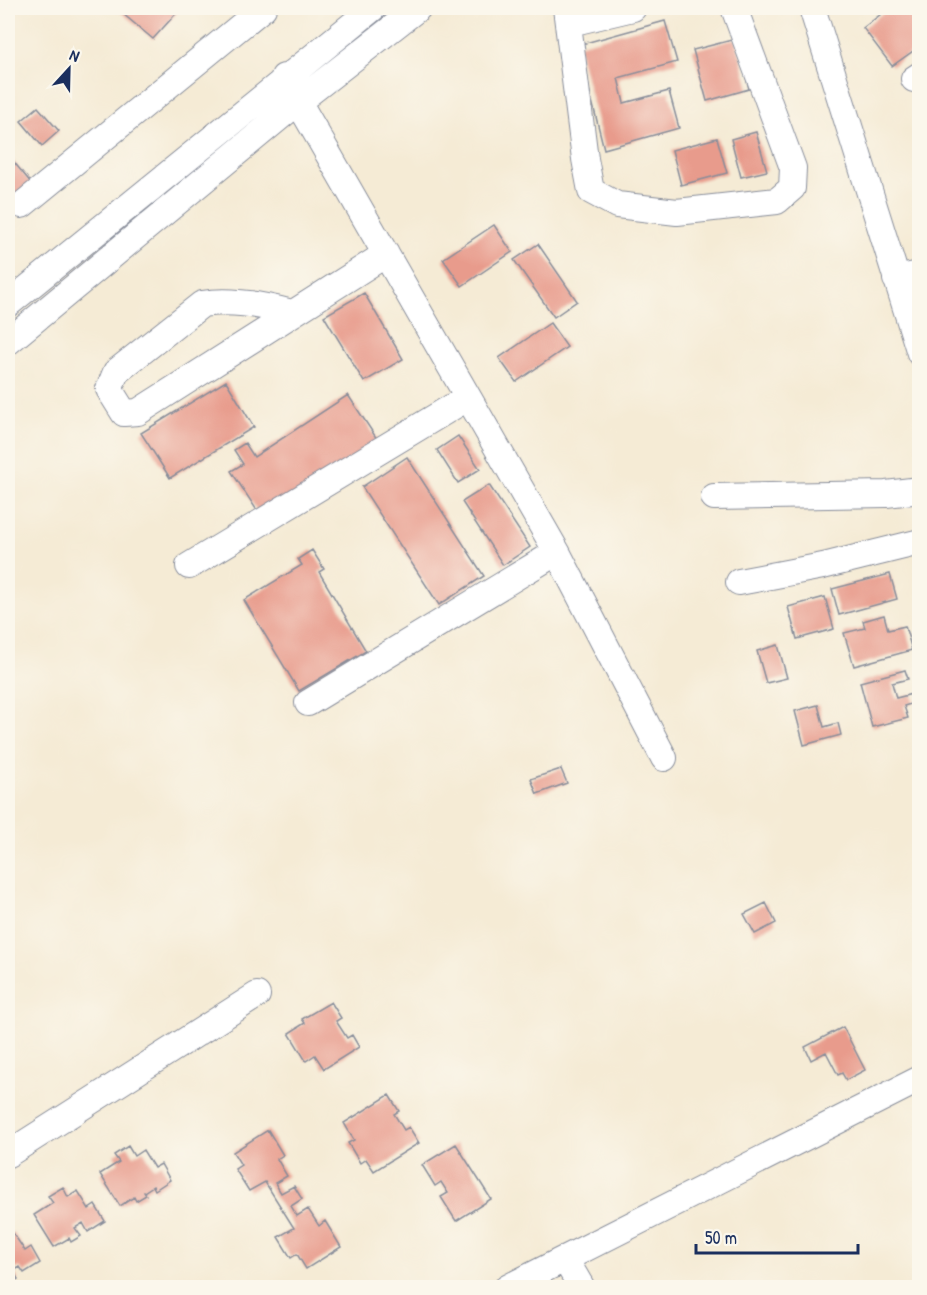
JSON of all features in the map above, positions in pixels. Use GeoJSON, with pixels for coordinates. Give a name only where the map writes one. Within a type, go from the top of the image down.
{"type":"FeatureCollection","features":[{"type":"Feature","properties":{"kind":"street"},"geometry":{"type":"LineString","coordinates":[[22,205],[263,8]]}},
{"type":"Feature","properties":{"kind":"street"},"geometry":{"type":"LineString","coordinates":[[8,304],[284,77],[373,8]]}},
{"type":"Feature","properties":{"kind":"street"},"geometry":{"type":"LineString","coordinates":[[8,342],[299,101],[418,8]]}},
{"type":"Feature","properties":{"kind":"street"},"geometry":{"type":"LineString","coordinates":[[633,8],[568,15],[585,159],[591,191],[617,205],[677,212],[777,201],[792,188],[793,168],[734,8]]}},
{"type":"Feature","properties":{"kind":"street"},"geometry":{"type":"LineString","coordinates":[[812,8],[908,276],[920,353]]}},
{"type":"Feature","properties":{"kind":"street"},"geometry":{"type":"LineString","coordinates":[[284,77],[466,398],[557,552],[664,758]]}},
{"type":"Feature","properties":{"kind":"street"},"geometry":{"type":"LineString","coordinates":[[292,313],[270,307],[220,301],[202,304],[116,372],[109,389],[124,413],[138,412],[386,254]]}},
{"type":"Feature","properties":{"kind":"street"},"geometry":{"type":"LineString","coordinates":[[189,566],[466,398]]}},
{"type":"Feature","properties":{"kind":"street"},"geometry":{"type":"LineString","coordinates":[[714,496],[886,494],[920,490]]}},
{"type":"Feature","properties":{"kind":"street"},"geometry":{"type":"LineString","coordinates":[[739,582],[823,566],[920,542]]}},
{"type":"Feature","properties":{"kind":"street"},"geometry":{"type":"LineString","coordinates":[[308,703],[557,552]]}},
{"type":"Feature","properties":{"kind":"street"},"geometry":{"type":"LineString","coordinates":[[8,1154],[257,996]]}},
{"type":"Feature","properties":{"kind":"street"},"geometry":{"type":"LineString","coordinates":[[507,1287],[920,1079]]}},
{"type":"Feature","properties":{"kind":"street"},"geometry":{"type":"LineString","coordinates":[[565,1258],[582,1287]]}},
{"type":"Feature","properties":{"kind":"building"},"geometry":{"type":"Polygon","coordinates":[[[116,8],[181,8],[153,39],[116,8]]]}},
{"type":"Feature","properties":{"kind":"building"},"geometry":{"type":"Polygon","coordinates":[[[889,8],[909,8],[920,22],[920,46],[892,66],[863,28],[889,8]]]}},
{"type":"Feature","properties":{"kind":"building"},"geometry":{"type":"Polygon","coordinates":[[[665,21],[677,62],[618,78],[624,103],[669,91],[679,128],[604,149],[578,45],[665,21]]]}},
{"type":"Feature","properties":{"kind":"building"},"geometry":{"type":"Polygon","coordinates":[[[736,39],[749,89],[707,101],[693,50],[736,39]]]}},
{"type":"Feature","properties":{"kind":"building"},"geometry":{"type":"Polygon","coordinates":[[[38,107],[59,131],[42,146],[21,121],[38,107]]]}},
{"type":"Feature","properties":{"kind":"building"},"geometry":{"type":"Polygon","coordinates":[[[756,132],[767,171],[741,177],[731,139],[756,132]]]}},
{"type":"Feature","properties":{"kind":"building"},"geometry":{"type":"Polygon","coordinates":[[[717,138],[727,173],[681,185],[672,150],[717,138]]]}},
{"type":"Feature","properties":{"kind":"building"},"geometry":{"type":"Polygon","coordinates":[[[8,155],[32,184],[12,200],[8,195],[8,155]]]}},
{"type":"Feature","properties":{"kind":"building"},"geometry":{"type":"Polygon","coordinates":[[[494,225],[512,252],[462,286],[443,259],[494,225]]]}},
{"type":"Feature","properties":{"kind":"building"},"geometry":{"type":"Polygon","coordinates":[[[538,244],[577,301],[554,317],[514,260],[538,244]]]}},
{"type":"Feature","properties":{"kind":"building"},"geometry":{"type":"Polygon","coordinates":[[[364,293],[403,359],[364,382],[324,316],[364,293]]]}},
{"type":"Feature","properties":{"kind":"building"},"geometry":{"type":"Polygon","coordinates":[[[550,323],[567,347],[516,382],[499,358],[550,323]]]}},
{"type":"Feature","properties":{"kind":"building"},"geometry":{"type":"Polygon","coordinates":[[[226,381],[254,427],[170,478],[141,433],[226,381]]]}},
{"type":"Feature","properties":{"kind":"building"},"geometry":{"type":"Polygon","coordinates":[[[348,395],[379,442],[262,518],[231,471],[243,464],[234,450],[245,443],[254,457],[348,395]]]}},
{"type":"Feature","properties":{"kind":"building"},"geometry":{"type":"Polygon","coordinates":[[[458,436],[480,469],[458,483],[437,450],[458,436]]]}},
{"type":"Feature","properties":{"kind":"building"},"geometry":{"type":"Polygon","coordinates":[[[407,457],[484,576],[439,605],[362,487],[407,457]]]}},
{"type":"Feature","properties":{"kind":"building"},"geometry":{"type":"Polygon","coordinates":[[[489,485],[530,547],[503,565],[462,502],[489,485]]]}},
{"type":"Feature","properties":{"kind":"building"},"geometry":{"type":"Polygon","coordinates":[[[312,550],[324,569],[319,572],[366,651],[299,691],[244,600],[302,565],[298,559],[312,550]]]}},
{"type":"Feature","properties":{"kind":"building"},"geometry":{"type":"Polygon","coordinates":[[[890,574],[897,599],[839,615],[832,589],[890,574]]]}},
{"type":"Feature","properties":{"kind":"building"},"geometry":{"type":"Polygon","coordinates":[[[825,597],[834,629],[797,639],[788,607],[825,597]]]}},
{"type":"Feature","properties":{"kind":"building"},"geometry":{"type":"Polygon","coordinates":[[[884,615],[888,630],[905,626],[912,650],[854,666],[844,633],[865,628],[863,621],[884,615]]]}},
{"type":"Feature","properties":{"kind":"building"},"geometry":{"type":"Polygon","coordinates":[[[778,645],[787,678],[766,683],[757,651],[778,645]]]}},
{"type":"Feature","properties":{"kind":"building"},"geometry":{"type":"Polygon","coordinates":[[[905,670],[908,679],[892,683],[896,698],[912,694],[914,703],[904,706],[908,718],[872,727],[860,682],[905,670]]]}},
{"type":"Feature","properties":{"kind":"building"},"geometry":{"type":"Polygon","coordinates":[[[818,705],[824,727],[838,723],[841,735],[804,745],[795,711],[818,705]]]}},
{"type":"Feature","properties":{"kind":"building"},"geometry":{"type":"Polygon","coordinates":[[[561,769],[567,783],[537,794],[531,779],[561,769]]]}},
{"type":"Feature","properties":{"kind":"building"},"geometry":{"type":"Polygon","coordinates":[[[766,903],[776,923],[755,934],[744,914],[766,903]]]}},
{"type":"Feature","properties":{"kind":"building"},"geometry":{"type":"Polygon","coordinates":[[[331,1002],[341,1018],[336,1021],[347,1038],[352,1035],[359,1047],[324,1069],[315,1055],[306,1061],[289,1033],[305,1023],[302,1019],[331,1002]]]}},
{"type":"Feature","properties":{"kind":"building"},"geometry":{"type":"Polygon","coordinates":[[[843,1027],[865,1070],[846,1080],[842,1073],[838,1075],[826,1052],[811,1060],[805,1047],[843,1027]]]}},
{"type":"Feature","properties":{"kind":"building"},"geometry":{"type":"Polygon","coordinates":[[[389,1095],[399,1111],[394,1114],[404,1130],[409,1127],[419,1143],[374,1171],[366,1159],[360,1163],[348,1143],[354,1140],[344,1123],[389,1095]]]}},
{"type":"Feature","properties":{"kind":"building"},"geometry":{"type":"Polygon","coordinates":[[[268,1130],[283,1155],[277,1159],[287,1176],[275,1183],[281,1193],[294,1186],[302,1199],[291,1206],[297,1216],[308,1209],[319,1226],[325,1221],[341,1247],[306,1269],[297,1254],[291,1258],[278,1237],[294,1228],[265,1182],[249,1191],[235,1169],[241,1165],[233,1152],[268,1130]]]}},
{"type":"Feature","properties":{"kind":"building"},"geometry":{"type":"Polygon","coordinates":[[[456,1144],[491,1199],[456,1221],[441,1197],[448,1193],[441,1182],[435,1186],[422,1165],[456,1144]]]}},
{"type":"Feature","properties":{"kind":"building"},"geometry":{"type":"Polygon","coordinates":[[[128,1146],[134,1156],[143,1150],[154,1168],[161,1164],[170,1180],[155,1190],[153,1186],[144,1192],[146,1195],[136,1201],[134,1197],[120,1206],[100,1174],[119,1162],[114,1155],[128,1146]]]}},
{"type":"Feature","properties":{"kind":"building"},"geometry":{"type":"Polygon","coordinates":[[[63,1187],[68,1197],[78,1191],[89,1209],[95,1205],[105,1221],[88,1232],[83,1223],[75,1228],[81,1236],[71,1242],[69,1238],[54,1247],[34,1215],[53,1203],[48,1196],[63,1187]]]}},
{"type":"Feature","properties":{"kind":"building"},"geometry":{"type":"Polygon","coordinates":[[[13,1233],[25,1251],[31,1247],[40,1263],[24,1273],[20,1267],[13,1271],[18,1279],[8,1285],[8,1236],[13,1233]]]}}]}
